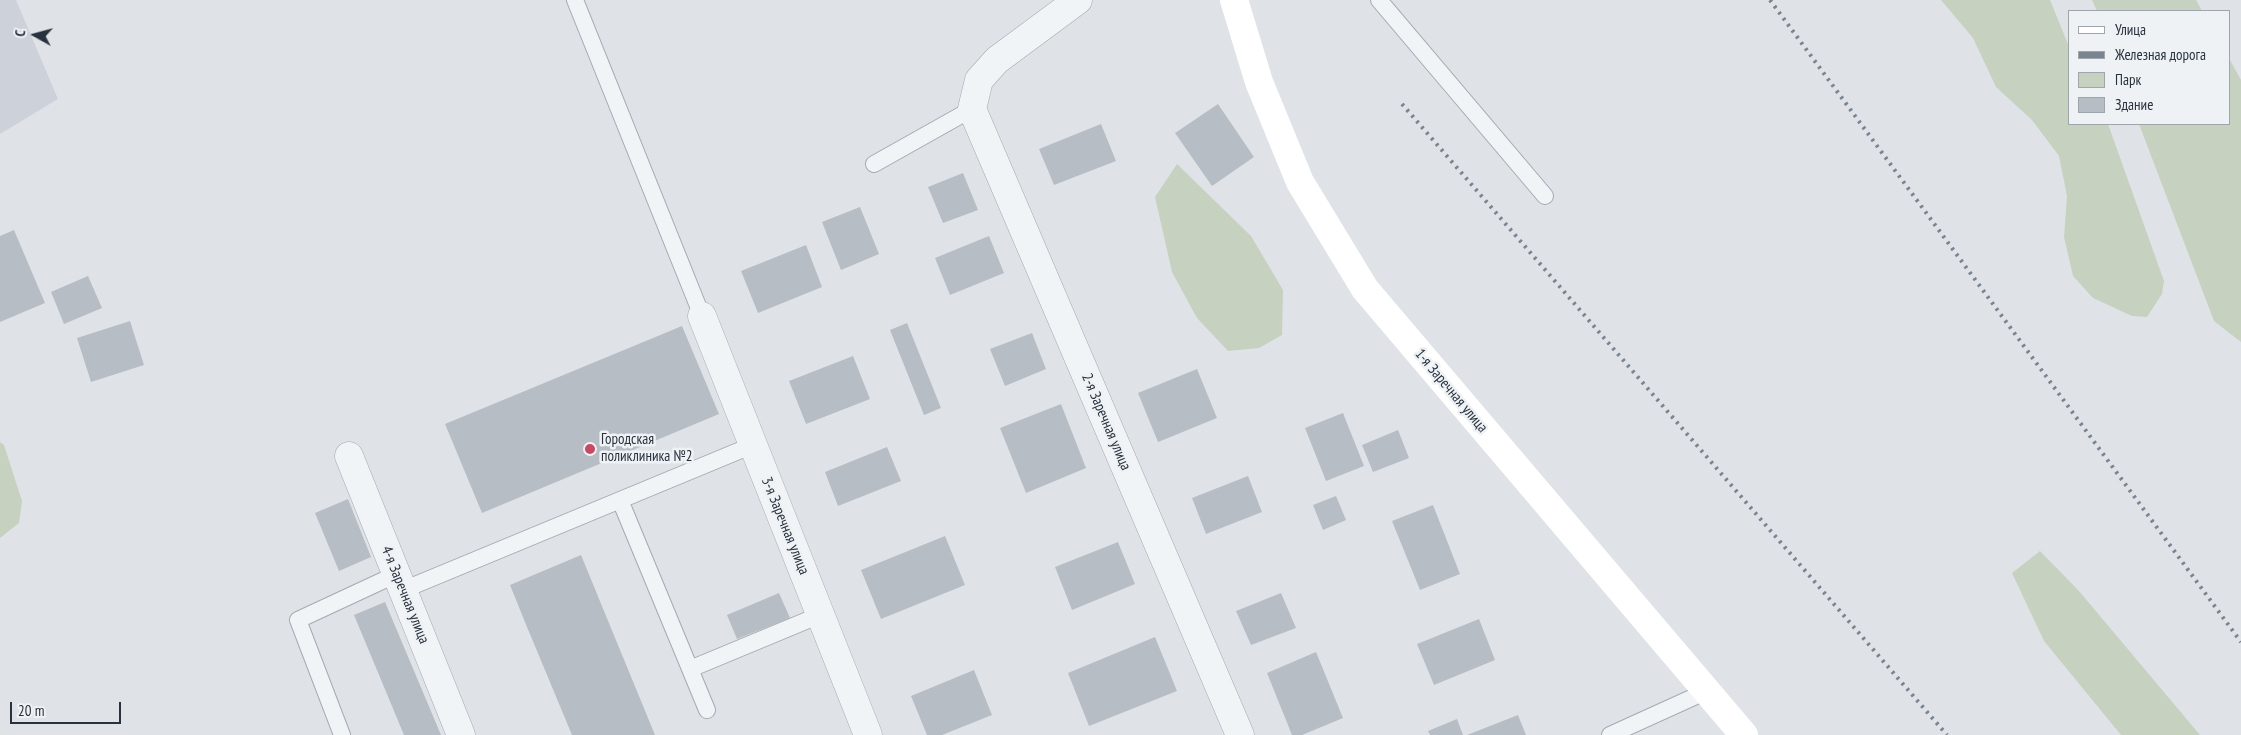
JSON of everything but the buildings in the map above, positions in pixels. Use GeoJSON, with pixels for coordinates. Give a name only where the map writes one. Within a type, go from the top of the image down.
{"type":"FeatureCollection","features":[{"type":"Feature","properties":{"kind":"street"},"geometry":{"type":"LineString","coordinates":[[972,109],[979,80],[997,60],[1078,0]]}},
{"type":"Feature","properties":{"kind":"street","name":"1-я Заречная улица"},"geometry":{"type":"LineString","coordinates":[[1234,0],[1259,82],[1300,182],[1365,289],[1744,735]]}},
{"type":"Feature","properties":{"kind":"street","name":"2-я Заречная улица"},"geometry":{"type":"LineString","coordinates":[[972,109],[1240,735]]}},
{"type":"Feature","properties":{"kind":"street","name":"3-я Заречная улица"},"geometry":{"type":"LineString","coordinates":[[702,316],[868,735]]}},
{"type":"Feature","properties":{"kind":"street","name":"4-я Заречная улица"},"geometry":{"type":"LineString","coordinates":[[349,456],[461,735]]}},
{"type":"Feature","properties":{"kind":"lane"},"geometry":{"type":"LineString","coordinates":[[575,0],[702,316]]}},
{"type":"Feature","properties":{"kind":"lane"},"geometry":{"type":"LineString","coordinates":[[1379,0],[1545,196]]}},
{"type":"Feature","properties":{"kind":"lane"},"geometry":{"type":"LineString","coordinates":[[874,164],[972,109]]}},
{"type":"Feature","properties":{"kind":"lane"},"geometry":{"type":"LineString","coordinates":[[342,735],[298,620],[620,500],[753,445]]}},
{"type":"Feature","properties":{"kind":"lane"},"geometry":{"type":"LineString","coordinates":[[620,500],[707,710]]}},
{"type":"Feature","properties":{"kind":"lane"},"geometry":{"type":"LineString","coordinates":[[690,669],[820,615]]}},
{"type":"Feature","properties":{"kind":"lane"},"geometry":{"type":"LineString","coordinates":[[1610,735],[1707,691]]}},
{"type":"Feature","properties":{"kind":"shaded area"},"geometry":{"type":"Polygon","coordinates":[[[0,0],[16,0],[58,99],[0,134],[0,0]]]}},
{"type":"Feature","properties":{"kind":"green space"},"geometry":{"type":"Polygon","coordinates":[[[1941,0],[2050,0],[2068,44],[2068,125],[2108,125],[2164,281],[2162,294],[2147,317],[2132,316],[2093,298],[2073,276],[2064,237],[2067,196],[2059,156],[2032,120],[1996,87],[1973,38],[1941,0]]]}},
{"type":"Feature","properties":{"kind":"green space"},"geometry":{"type":"Polygon","coordinates":[[[2092,0],[2196,0],[2201,10],[2097,10],[2092,0]]]}},
{"type":"Feature","properties":{"kind":"green space"},"geometry":{"type":"Polygon","coordinates":[[[2231,62],[2241,80],[2241,342],[2214,321],[2139,125],[2231,125],[2231,62]]]}},
{"type":"Feature","properties":{"kind":"green space"},"geometry":{"type":"Polygon","coordinates":[[[1177,164],[1251,236],[1283,290],[1282,335],[1259,348],[1228,351],[1197,318],[1172,272],[1155,197],[1177,164]]]}},
{"type":"Feature","properties":{"kind":"green space"},"geometry":{"type":"Polygon","coordinates":[[[0,442],[4,445],[22,501],[19,523],[0,538],[0,442]]]}},
{"type":"Feature","properties":{"kind":"green space"},"geometry":{"type":"Polygon","coordinates":[[[2040,551],[2079,591],[2200,735],[2121,735],[2044,641],[2012,573],[2040,551]]]}},
{"type":"Feature","properties":{"kind":"railway"},"geometry":{"type":"LineString","coordinates":[[1770,0],[2241,642]]}},
{"type":"Feature","properties":{"kind":"railway"},"geometry":{"type":"LineString","coordinates":[[1402,104],[1947,735]]}},
{"type":"Feature","properties":{"kind":"place","name":"Городская поликлиника №2"},"geometry":{"type":"Point","coordinates":[590,449]}}]}
